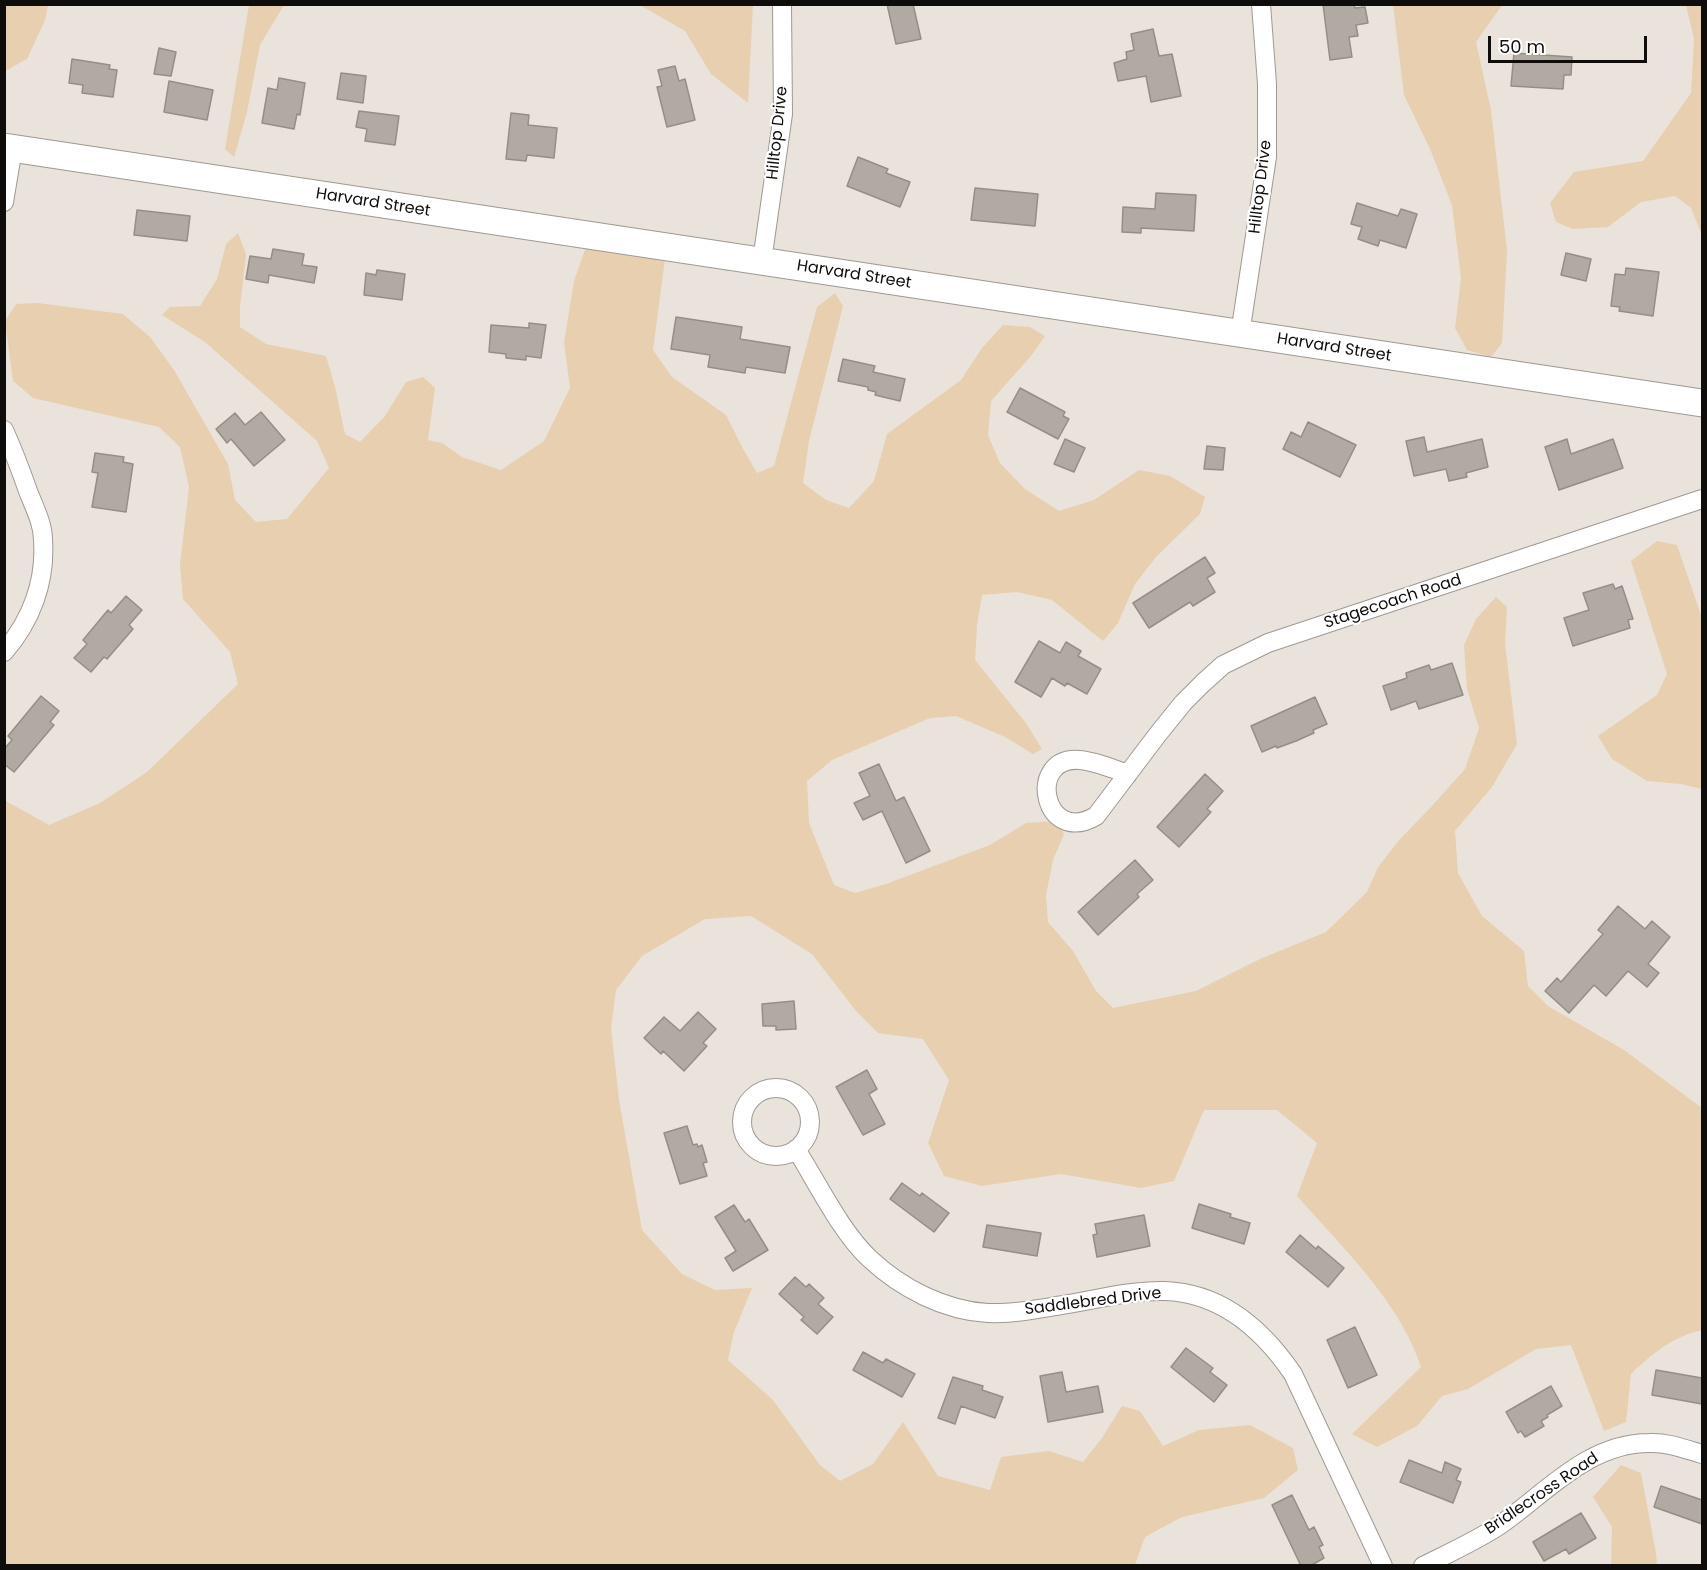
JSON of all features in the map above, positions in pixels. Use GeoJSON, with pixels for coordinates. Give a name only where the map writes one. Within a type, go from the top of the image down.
{"type":"FeatureCollection","features":[{"type":"Feature","properties":{"kind":"main road","name":"Harvard Street"},"geometry":{"type":"LineString","coordinates":[[9,148],[1702,404]]}},
{"type":"Feature","properties":{"kind":"street","name":"Hilltop Drive"},"geometry":{"type":"LineString","coordinates":[[762,261],[783,114],[782,4]]}},
{"type":"Feature","properties":{"kind":"street","name":"Hilltop Drive"},"geometry":{"type":"LineString","coordinates":[[1240,334],[1267,157],[1267,84],[1261,4]]}},
{"type":"Feature","properties":{"kind":"street"},"geometry":{"type":"LineString","coordinates":[[4,202],[9,148]]}},
{"type":"Feature","properties":{"kind":"street"},"geometry":{"type":"LineString","coordinates":[[4,430],[39,518],[44,539],[40,581],[33,607],[21,631],[4,652]]}},
{"type":"Feature","properties":{"kind":"street","name":"Stagecoach Road"},"geometry":{"type":"LineString","coordinates":[[1128,774],[1184,703],[1223,665],[1245,653],[1268,643],[1702,499]]}},
{"type":"Feature","properties":{"kind":"street","name":"Saddlebred Drive"},"geometry":{"type":"LineString","coordinates":[[796,1149],[848,1233],[870,1259],[910,1288],[946,1305],[974,1312],[1004,1313],[1165,1291],[1218,1303],[1241,1317],[1263,1335],[1280,1354],[1293,1374],[1383,1566]]}},
{"type":"Feature","properties":{"kind":"street","name":"Bridlecross Road"},"geometry":{"type":"LineString","coordinates":[[1423,1566],[1500,1524],[1570,1471],[1597,1454],[1649,1443],[1677,1446],[1702,1454]]}},
{"type":"Feature","properties":{"kind":"shaded area"},"geometry":{"type":"Polygon","coordinates":[[[5,4],[48,5],[45,20],[27,59],[5,71],[5,4]]]}},
{"type":"Feature","properties":{"kind":"shaded area"},"geometry":{"type":"Polygon","coordinates":[[[249,5],[284,5],[260,45],[247,112],[234,157],[225,149],[249,5]]]}},
{"type":"Feature","properties":{"kind":"shaded area"},"geometry":{"type":"Polygon","coordinates":[[[640,5],[753,5],[748,103],[711,74],[685,31],[640,5]]]}},
{"type":"Feature","properties":{"kind":"shaded area"},"geometry":{"type":"Polygon","coordinates":[[[1393,5],[1502,5],[1476,42],[1491,110],[1507,251],[1502,343],[1491,357],[1467,350],[1455,328],[1461,278],[1452,205],[1430,149],[1404,95],[1393,5]]]}},
{"type":"Feature","properties":{"kind":"shaded area"},"geometry":{"type":"Polygon","coordinates":[[[1686,5],[1702,5],[1702,235],[1691,208],[1675,196],[1641,202],[1608,227],[1573,229],[1556,222],[1550,203],[1574,172],[1643,161],[1691,93],[1694,39],[1686,5]]]}},
{"type":"Feature","properties":{"kind":"shaded area"},"geometry":{"type":"Polygon","coordinates":[[[238,233],[246,254],[240,327],[266,344],[326,356],[345,434],[360,442],[385,416],[406,382],[423,377],[435,388],[428,440],[442,443],[462,457],[501,470],[544,441],[570,388],[564,342],[574,281],[586,247],[665,259],[653,350],[672,377],[726,415],[757,473],[774,466],[817,307],[835,293],[843,306],[809,441],[803,483],[826,500],[849,508],[874,481],[887,434],[961,380],[982,348],[1003,325],[1030,327],[1045,336],[1031,356],[991,401],[988,435],[1000,463],[1025,489],[1059,511],[1094,500],[1139,470],[1170,476],[1205,497],[1200,514],[1156,557],[1135,584],[1118,623],[1103,641],[1052,600],[1017,592],[982,595],[975,660],[1026,723],[1042,749],[1033,754],[1005,737],[956,716],[930,718],[832,760],[807,781],[809,823],[834,885],[855,893],[886,884],[990,845],[1026,823],[1058,821],[1064,834],[1053,860],[1046,895],[1048,922],[1073,951],[1096,991],[1113,1008],[1196,991],[1260,959],[1326,932],[1367,892],[1378,867],[1401,838],[1465,769],[1479,728],[1467,689],[1464,645],[1476,619],[1496,597],[1507,607],[1505,643],[1517,744],[1492,787],[1455,831],[1458,873],[1482,916],[1524,951],[1528,986],[1548,1006],[1624,1050],[1702,1108],[1702,1330],[1681,1337],[1664,1347],[1631,1374],[1626,1422],[1604,1431],[1571,1345],[1536,1349],[1468,1389],[1442,1396],[1417,1426],[1377,1447],[1352,1434],[1421,1367],[1399,1320],[1384,1298],[1368,1276],[1297,1196],[1317,1143],[1277,1110],[1204,1110],[1174,1181],[1141,1188],[1061,1174],[982,1186],[944,1176],[928,1143],[949,1080],[923,1039],[878,1033],[856,1011],[812,954],[751,916],[705,919],[642,956],[616,990],[611,1028],[619,1100],[642,1230],[682,1274],[715,1290],[752,1288],[734,1332],[728,1360],[773,1400],[820,1465],[840,1481],[873,1464],[903,1422],[938,1476],[990,1490],[1001,1457],[1049,1451],[1083,1462],[1102,1438],[1122,1406],[1140,1411],[1163,1446],[1199,1430],[1250,1425],[1293,1448],[1298,1470],[1264,1498],[1182,1517],[1145,1537],[1135,1565],[5,1565],[4,800],[49,825],[100,803],[147,772],[238,684],[230,652],[183,599],[180,565],[189,487],[180,447],[159,427],[33,398],[13,381],[5,321],[16,304],[38,303],[123,314],[150,337],[174,370],[228,464],[235,500],[256,522],[287,519],[329,468],[317,441],[205,342],[162,315],[170,307],[200,306],[217,279],[226,244],[238,233]]]}},
{"type":"Feature","properties":{"kind":"shaded area"},"geometry":{"type":"Polygon","coordinates":[[[1657,541],[1677,545],[1702,618],[1702,789],[1681,784],[1647,781],[1612,759],[1598,736],[1657,695],[1667,674],[1631,561],[1657,541]]]}},
{"type":"Feature","properties":{"kind":"shaded area"},"geometry":{"type":"Polygon","coordinates":[[[1621,1465],[1641,1473],[1657,1565],[1611,1565],[1612,1527],[1593,1497],[1621,1465]]]}},
{"type":"Feature","properties":{"kind":"building"},"geometry":{"type":"Polygon","coordinates":[[[887,4],[913,4],[921,39],[896,44],[887,4]]]}},
{"type":"Feature","properties":{"kind":"building"},"geometry":{"type":"Polygon","coordinates":[[[1323,4],[1354,4],[1355,8],[1365,7],[1368,23],[1356,25],[1358,36],[1349,37],[1352,57],[1330,60],[1323,4]]]}},
{"type":"Feature","properties":{"kind":"building"},"geometry":{"type":"Polygon","coordinates":[[[1153,29],[1159,56],[1172,54],[1181,96],[1151,102],[1146,76],[1118,81],[1114,63],[1127,59],[1126,52],[1134,50],[1131,34],[1153,29]]]}},
{"type":"Feature","properties":{"kind":"building"},"geometry":{"type":"Polygon","coordinates":[[[159,48],[176,52],[171,76],[154,74],[159,48]]]}},
{"type":"Feature","properties":{"kind":"building"},"geometry":{"type":"Polygon","coordinates":[[[1514,53],[1572,57],[1571,75],[1564,75],[1563,89],[1511,86],[1514,53]]]}},
{"type":"Feature","properties":{"kind":"building"},"geometry":{"type":"Polygon","coordinates":[[[72,59],[110,65],[109,69],[117,70],[113,97],[82,93],[83,85],[69,83],[72,59]]]}},
{"type":"Feature","properties":{"kind":"building"},"geometry":{"type":"Polygon","coordinates":[[[675,66],[679,81],[685,79],[695,120],[667,127],[657,87],[662,86],[658,70],[675,66]]]}},
{"type":"Feature","properties":{"kind":"building"},"geometry":{"type":"Polygon","coordinates":[[[341,73],[366,76],[363,103],[337,99],[341,73]]]}},
{"type":"Feature","properties":{"kind":"building"},"geometry":{"type":"Polygon","coordinates":[[[279,78],[305,83],[300,115],[297,114],[294,129],[262,123],[268,88],[277,90],[279,78]]]}},
{"type":"Feature","properties":{"kind":"building"},"geometry":{"type":"Polygon","coordinates":[[[169,81],[213,90],[207,120],[164,112],[169,81]]]}},
{"type":"Feature","properties":{"kind":"building"},"geometry":{"type":"Polygon","coordinates":[[[359,111],[399,116],[395,145],[365,141],[367,129],[356,127],[359,111]]]}},
{"type":"Feature","properties":{"kind":"building"},"geometry":{"type":"Polygon","coordinates":[[[511,113],[529,115],[528,125],[557,128],[554,158],[527,155],[526,161],[506,159],[511,113]]]}},
{"type":"Feature","properties":{"kind":"building"},"geometry":{"type":"Polygon","coordinates":[[[858,157],[888,169],[886,173],[910,182],[900,207],[847,186],[858,157]]]}},
{"type":"Feature","properties":{"kind":"building"},"geometry":{"type":"Polygon","coordinates":[[[975,188],[1038,194],[1035,226],[971,220],[975,188]]]}},
{"type":"Feature","properties":{"kind":"building"},"geometry":{"type":"Polygon","coordinates":[[[1156,193],[1196,195],[1194,231],[1141,228],[1141,233],[1122,232],[1123,207],[1155,209],[1156,193]]]}},
{"type":"Feature","properties":{"kind":"building"},"geometry":{"type":"Polygon","coordinates":[[[1357,203],[1398,216],[1401,209],[1417,214],[1406,248],[1380,240],[1378,246],[1358,239],[1362,227],[1351,224],[1357,203]]]}},
{"type":"Feature","properties":{"kind":"building"},"geometry":{"type":"Polygon","coordinates":[[[137,210],[190,216],[187,241],[134,235],[137,210]]]}},
{"type":"Feature","properties":{"kind":"building"},"geometry":{"type":"Polygon","coordinates":[[[273,249],[304,254],[302,265],[317,267],[314,283],[269,275],[268,283],[246,279],[250,256],[271,259],[273,249]]]}},
{"type":"Feature","properties":{"kind":"building"},"geometry":{"type":"Polygon","coordinates":[[[1566,253],[1591,259],[1586,281],[1561,275],[1566,253]]]}},
{"type":"Feature","properties":{"kind":"building"},"geometry":{"type":"Polygon","coordinates":[[[1626,268],[1659,272],[1653,316],[1619,311],[1620,307],[1611,306],[1615,274],[1625,275],[1626,268]]]}},
{"type":"Feature","properties":{"kind":"building"},"geometry":{"type":"Polygon","coordinates":[[[377,270],[405,274],[402,300],[364,295],[366,273],[376,275],[377,270]]]}},
{"type":"Feature","properties":{"kind":"building"},"geometry":{"type":"Polygon","coordinates":[[[676,317],[742,327],[740,339],[790,347],[785,373],[746,367],[745,373],[708,367],[710,355],[671,349],[676,317]]]}},
{"type":"Feature","properties":{"kind":"building"},"geometry":{"type":"Polygon","coordinates":[[[529,323],[546,325],[541,358],[526,356],[526,360],[506,358],[506,354],[489,352],[491,325],[529,328],[529,323]]]}},
{"type":"Feature","properties":{"kind":"building"},"geometry":{"type":"Polygon","coordinates":[[[843,359],[875,366],[873,372],[905,379],[900,401],[875,395],[876,392],[868,390],[868,387],[838,381],[843,359]]]}},
{"type":"Feature","properties":{"kind":"building"},"geometry":{"type":"Polygon","coordinates":[[[1020,388],[1065,412],[1063,416],[1069,419],[1058,439],[1007,412],[1020,388]]]}},
{"type":"Feature","properties":{"kind":"building"},"geometry":{"type":"Polygon","coordinates":[[[261,412],[285,440],[254,466],[231,439],[227,443],[216,429],[235,413],[245,425],[261,412]]]}},
{"type":"Feature","properties":{"kind":"building"},"geometry":{"type":"Polygon","coordinates":[[[1308,422],[1356,445],[1340,477],[1283,449],[1291,432],[1301,437],[1308,422]]]}},
{"type":"Feature","properties":{"kind":"building"},"geometry":{"type":"Polygon","coordinates":[[[1424,437],[1427,452],[1482,439],[1488,467],[1466,473],[1467,477],[1449,481],[1446,469],[1414,476],[1406,441],[1424,437]]]}},
{"type":"Feature","properties":{"kind":"building"},"geometry":{"type":"Polygon","coordinates":[[[1065,439],[1085,448],[1074,472],[1054,464],[1065,439]]]}},
{"type":"Feature","properties":{"kind":"building"},"geometry":{"type":"Polygon","coordinates":[[[1567,439],[1571,454],[1613,439],[1623,468],[1559,490],[1545,447],[1567,439]]]}},
{"type":"Feature","properties":{"kind":"building"},"geometry":{"type":"Polygon","coordinates":[[[1207,446],[1225,448],[1223,470],[1204,469],[1207,446]]]}},
{"type":"Feature","properties":{"kind":"building"},"geometry":{"type":"Polygon","coordinates":[[[95,453],[124,457],[123,462],[133,464],[126,512],[92,507],[98,473],[92,472],[95,453]]]}},
{"type":"Feature","properties":{"kind":"building"},"geometry":{"type":"Polygon","coordinates":[[[1205,557],[1215,573],[1207,578],[1215,592],[1193,606],[1190,602],[1149,628],[1133,603],[1205,557]]]}},
{"type":"Feature","properties":{"kind":"building"},"geometry":{"type":"Polygon","coordinates":[[[1613,584],[1615,589],[1622,586],[1633,619],[1628,620],[1630,628],[1573,646],[1564,618],[1589,610],[1583,593],[1613,584]]]}},
{"type":"Feature","properties":{"kind":"building"},"geometry":{"type":"Polygon","coordinates":[[[126,596],[142,610],[129,625],[133,629],[107,659],[104,657],[91,672],[74,658],[87,644],[83,640],[108,610],[111,613],[126,596]]]}},
{"type":"Feature","properties":{"kind":"building"},"geometry":{"type":"Polygon","coordinates":[[[1039,641],[1060,653],[1066,642],[1081,651],[1078,656],[1101,669],[1087,694],[1067,683],[1065,686],[1052,678],[1041,697],[1015,682],[1039,641]]]}},
{"type":"Feature","properties":{"kind":"building"},"geometry":{"type":"Polygon","coordinates":[[[1452,663],[1463,695],[1419,709],[1416,701],[1391,710],[1383,686],[1407,678],[1406,673],[1429,665],[1431,670],[1452,663]]]}},
{"type":"Feature","properties":{"kind":"building"},"geometry":{"type":"Polygon","coordinates":[[[41,696],[59,711],[50,722],[54,725],[14,772],[4,764],[4,749],[12,740],[8,736],[41,696]]]}},
{"type":"Feature","properties":{"kind":"building"},"geometry":{"type":"Polygon","coordinates":[[[1315,697],[1327,724],[1296,741],[1262,752],[1251,726],[1315,697]]]}},
{"type":"Feature","properties":{"kind":"building"},"geometry":{"type":"Polygon","coordinates":[[[879,764],[896,801],[904,797],[930,851],[906,863],[882,811],[863,820],[854,803],[870,796],[859,773],[879,764]]]}},
{"type":"Feature","properties":{"kind":"building"},"geometry":{"type":"Polygon","coordinates":[[[1205,774],[1223,791],[1207,809],[1211,812],[1179,847],[1157,827],[1205,774]]]}},
{"type":"Feature","properties":{"kind":"building"},"geometry":{"type":"Polygon","coordinates":[[[1135,860],[1153,880],[1137,894],[1139,897],[1098,935],[1078,912],[1135,860]]]}},
{"type":"Feature","properties":{"kind":"building"},"geometry":{"type":"Polygon","coordinates":[[[1618,906],[1645,929],[1652,921],[1670,937],[1648,964],[1659,973],[1647,987],[1628,971],[1606,996],[1594,985],[1569,1013],[1545,991],[1557,978],[1561,982],[1603,934],[1598,930],[1618,906]]]}},
{"type":"Feature","properties":{"kind":"building"},"geometry":{"type":"Polygon","coordinates":[[[794,1001],[796,1029],[776,1030],[776,1026],[763,1026],[762,1004],[794,1001]]]}},
{"type":"Feature","properties":{"kind":"building"},"geometry":{"type":"Polygon","coordinates":[[[698,1012],[716,1029],[703,1043],[707,1046],[684,1071],[663,1051],[661,1054],[644,1038],[664,1017],[680,1031],[698,1012]]]}},
{"type":"Feature","properties":{"kind":"building"},"geometry":{"type":"Polygon","coordinates":[[[867,1070],[877,1089],[869,1094],[885,1124],[863,1135],[836,1087],[867,1070]]]}},
{"type":"Feature","properties":{"kind":"building"},"geometry":{"type":"Polygon","coordinates":[[[687,1126],[693,1145],[697,1144],[698,1147],[702,1145],[707,1162],[703,1163],[707,1176],[680,1184],[664,1133],[687,1126]]]}},
{"type":"Feature","properties":{"kind":"building"},"geometry":{"type":"Polygon","coordinates":[[[902,1183],[920,1196],[922,1193],[949,1213],[934,1232],[890,1199],[902,1183]]]}},
{"type":"Feature","properties":{"kind":"building"},"geometry":{"type":"Polygon","coordinates":[[[1199,1204],[1231,1214],[1230,1217],[1250,1223],[1244,1244],[1192,1228],[1199,1204]]]}},
{"type":"Feature","properties":{"kind":"building"},"geometry":{"type":"Polygon","coordinates":[[[734,1205],[745,1222],[749,1219],[768,1250],[733,1271],[725,1258],[736,1251],[715,1217],[734,1205]]]}},
{"type":"Feature","properties":{"kind":"building"},"geometry":{"type":"Polygon","coordinates":[[[1144,1215],[1150,1246],[1097,1257],[1093,1235],[1097,1234],[1095,1224],[1144,1215]]]}},
{"type":"Feature","properties":{"kind":"building"},"geometry":{"type":"Polygon","coordinates":[[[987,1225],[1041,1233],[1037,1256],[983,1247],[987,1225]]]}},
{"type":"Feature","properties":{"kind":"building"},"geometry":{"type":"Polygon","coordinates":[[[1300,1235],[1316,1249],[1318,1246],[1344,1268],[1328,1287],[1286,1252],[1300,1235]]]}},
{"type":"Feature","properties":{"kind":"building"},"geometry":{"type":"Polygon","coordinates":[[[795,1277],[806,1287],[809,1284],[824,1298],[818,1304],[833,1317],[817,1334],[801,1320],[804,1317],[779,1294],[795,1277]]]}},
{"type":"Feature","properties":{"kind":"building"},"geometry":{"type":"Polygon","coordinates":[[[1355,1327],[1377,1375],[1348,1388],[1327,1340],[1355,1327]]]}},
{"type":"Feature","properties":{"kind":"building"},"geometry":{"type":"Polygon","coordinates":[[[1186,1348],[1213,1368],[1210,1372],[1227,1385],[1214,1402],[1171,1367],[1186,1348]]]}},
{"type":"Feature","properties":{"kind":"building"},"geometry":{"type":"Polygon","coordinates":[[[863,1352],[883,1363],[886,1359],[915,1374],[902,1397],[853,1370],[863,1352]]]}},
{"type":"Feature","properties":{"kind":"building"},"geometry":{"type":"Polygon","coordinates":[[[1656,1370],[1702,1378],[1702,1404],[1652,1395],[1656,1370]]]}},
{"type":"Feature","properties":{"kind":"building"},"geometry":{"type":"Polygon","coordinates":[[[1062,1372],[1066,1392],[1098,1386],[1103,1412],[1048,1422],[1040,1376],[1062,1372]]]}},
{"type":"Feature","properties":{"kind":"building"},"geometry":{"type":"Polygon","coordinates":[[[953,1377],[983,1386],[982,1390],[1003,1397],[995,1418],[961,1406],[955,1424],[938,1418],[953,1377]]]}},
{"type":"Feature","properties":{"kind":"building"},"geometry":{"type":"Polygon","coordinates":[[[1551,1386],[1562,1406],[1541,1421],[1544,1426],[1525,1437],[1521,1431],[1518,1433],[1506,1412],[1551,1386]]]}},
{"type":"Feature","properties":{"kind":"building"},"geometry":{"type":"Polygon","coordinates":[[[1409,1460],[1442,1473],[1445,1462],[1461,1469],[1456,1480],[1461,1482],[1453,1503],[1400,1482],[1409,1460]]]}},
{"type":"Feature","properties":{"kind":"building"},"geometry":{"type":"Polygon","coordinates":[[[1661,1486],[1702,1500],[1702,1524],[1654,1507],[1661,1486]]]}},
{"type":"Feature","properties":{"kind":"building"},"geometry":{"type":"Polygon","coordinates":[[[1292,1495],[1309,1530],[1314,1527],[1323,1545],[1319,1547],[1324,1558],[1310,1566],[1301,1566],[1272,1505],[1292,1495]]]}},
{"type":"Feature","properties":{"kind":"building"},"geometry":{"type":"Polygon","coordinates":[[[1581,1513],[1596,1538],[1569,1554],[1566,1549],[1544,1561],[1533,1542],[1581,1513]]]}}]}
